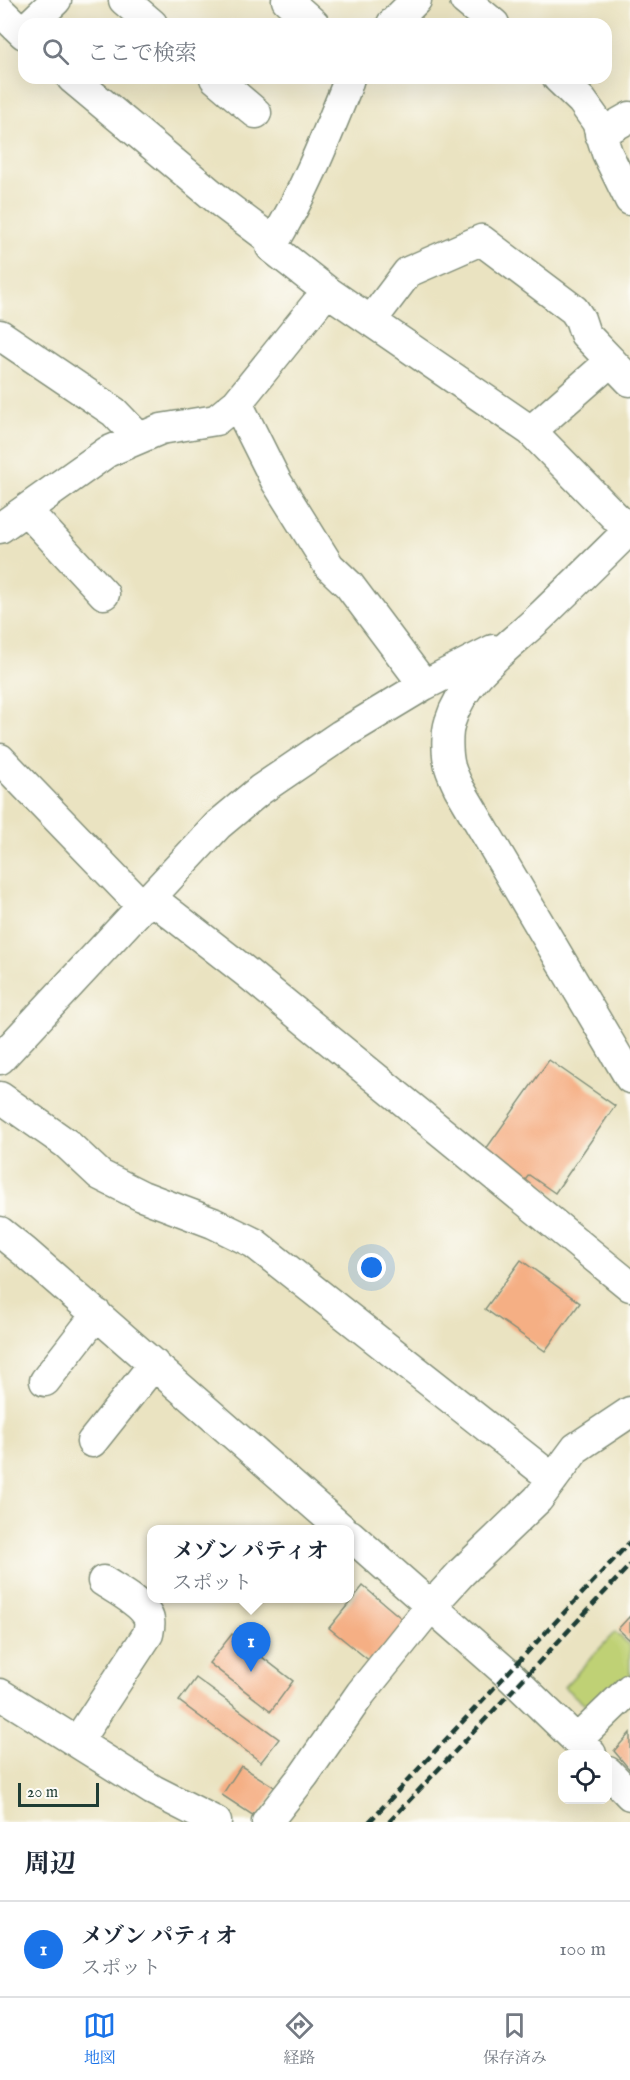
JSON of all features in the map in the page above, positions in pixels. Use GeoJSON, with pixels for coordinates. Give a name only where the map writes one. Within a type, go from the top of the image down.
{"type":"FeatureCollection","features":[{"type":"Feature","properties":{"kind":"street"},"geometry":{"type":"LineString","coordinates":[[37,18],[56,0]]}},
{"type":"Feature","properties":{"kind":"street"},"geometry":{"type":"LineString","coordinates":[[124,0],[145,18]]}},
{"type":"Feature","properties":{"kind":"street"},"geometry":{"type":"LineString","coordinates":[[287,0],[307,18]]}},
{"type":"Feature","properties":{"kind":"street"},"geometry":{"type":"LineString","coordinates":[[398,18],[416,0]]}},
{"type":"Feature","properties":{"kind":"street"},"geometry":{"type":"LineString","coordinates":[[465,0],[487,18]]}},
{"type":"Feature","properties":{"kind":"street"},"geometry":{"type":"LineString","coordinates":[[0,12],[18,25]]}},
{"type":"Feature","properties":{"kind":"street"},"geometry":{"type":"LineString","coordinates":[[79,84],[327,291],[531,431],[629,530],[533,623],[512,640],[478,676],[464,693],[449,723],[450,768],[491,846],[630,1078]]}},
{"type":"Feature","properties":{"kind":"street"},"geometry":{"type":"LineString","coordinates":[[222,84],[256,113]]}},
{"type":"Feature","properties":{"kind":"street"},"geometry":{"type":"LineString","coordinates":[[272,244],[289,217],[312,170],[347,84]]}},
{"type":"Feature","properties":{"kind":"street"},"geometry":{"type":"LineString","coordinates":[[564,84],[582,101],[597,122],[615,172],[630,200]]}},
{"type":"Feature","properties":{"kind":"street"},"geometry":{"type":"LineString","coordinates":[[600,134],[630,117]]}},
{"type":"Feature","properties":{"kind":"street"},"geometry":{"type":"LineString","coordinates":[[371,321],[408,272],[481,240],[574,310],[585,334],[621,371],[531,431]]}},
{"type":"Feature","properties":{"kind":"street"},"geometry":{"type":"LineString","coordinates":[[0,528],[107,452],[161,429],[216,420],[237,403],[327,291]]}},
{"type":"Feature","properties":{"kind":"street"},"geometry":{"type":"LineString","coordinates":[[0,335],[114,412],[139,438]]}},
{"type":"Feature","properties":{"kind":"street"},"geometry":{"type":"LineString","coordinates":[[237,403],[276,481],[329,566],[349,585],[424,686]]}},
{"type":"Feature","properties":{"kind":"street"},"geometry":{"type":"LineString","coordinates":[[27,511],[104,594]]}},
{"type":"Feature","properties":{"kind":"street"},"geometry":{"type":"LineString","coordinates":[[0,1059],[218,825],[260,790],[341,735],[424,686],[512,640]]}},
{"type":"Feature","properties":{"kind":"street"},"geometry":{"type":"LineString","coordinates":[[0,759],[147,902],[320,1032],[630,1286]]}},
{"type":"Feature","properties":{"kind":"street"},"geometry":{"type":"LineString","coordinates":[[0,1097],[67,1144],[100,1175],[142,1196],[213,1223],[254,1243],[553,1479]]}},
{"type":"Feature","properties":{"kind":"street"},"geometry":{"type":"LineString","coordinates":[[0,1232],[337,1525]]}},
{"type":"Feature","properties":{"kind":"street"},"geometry":{"type":"LineString","coordinates":[[45,1381],[97,1314]]}},
{"type":"Feature","properties":{"kind":"street"},"geometry":{"type":"LineString","coordinates":[[93,1442],[154,1364]]}},
{"type":"Feature","properties":{"kind":"street"},"geometry":{"type":"LineString","coordinates":[[267,1822],[304,1775],[361,1693],[431,1606],[462,1572],[538,1499],[576,1448],[630,1412]]}},
{"type":"Feature","properties":{"kind":"street"},"geometry":{"type":"LineString","coordinates":[[354,1539],[507,1673],[584,1747],[630,1689]]}},
{"type":"Feature","properties":{"kind":"street"},"geometry":{"type":"LineString","coordinates":[[77,1742],[148,1634],[150,1624],[148,1615],[103,1581]]}},
{"type":"Feature","properties":{"kind":"street"},"geometry":{"type":"LineString","coordinates":[[0,1694],[153,1790],[216,1822]]}},
{"type":"Feature","properties":{"kind":"street"},"geometry":{"type":"LineString","coordinates":[[612,1776],[630,1795]]}},
{"type":"Feature","properties":{"kind":"green space"},"geometry":{"type":"Polygon","coordinates":[[[615,1632],[630,1645],[630,1678],[597,1715],[564,1687],[615,1632]]]}},
{"type":"Feature","properties":{"kind":"building"},"geometry":{"type":"Polygon","coordinates":[[[549,1060],[615,1106],[555,1193],[529,1175],[522,1184],[481,1156],[549,1060]]]}},
{"type":"Feature","properties":{"kind":"building"},"geometry":{"type":"Polygon","coordinates":[[[521,1260],[580,1303],[545,1351],[485,1309],[521,1260]]]}},
{"type":"Feature","properties":{"kind":"building"},"geometry":{"type":"Polygon","coordinates":[[[363,1586],[407,1623],[371,1662],[329,1628],[349,1603],[354,1603],[354,1597],[363,1586]]]}},
{"type":"Feature","properties":{"kind":"building"},"geometry":{"type":"Polygon","coordinates":[[[630,1616],[630,1640],[618,1629],[630,1616]]]}},
{"type":"Feature","properties":{"kind":"building"},"geometry":{"type":"Polygon","coordinates":[[[232,1634],[293,1681],[271,1711],[209,1663],[232,1634]]]}},
{"type":"Feature","properties":{"kind":"building"},"geometry":{"type":"Polygon","coordinates":[[[196,1678],[279,1739],[261,1762],[179,1701],[196,1678]]]}},
{"type":"Feature","properties":{"kind":"building"},"geometry":{"type":"Polygon","coordinates":[[[630,1733],[630,1770],[614,1751],[630,1733]]]}},
{"type":"Feature","properties":{"kind":"building"},"geometry":{"type":"Polygon","coordinates":[[[241,1766],[276,1788],[257,1818],[222,1795],[241,1766]]]}},
{"type":"Feature","properties":{"kind":"railway"},"geometry":{"type":"LineString","coordinates":[[369,1822],[630,1542]]}},
{"type":"Feature","properties":{"kind":"railway"},"geometry":{"type":"LineString","coordinates":[[389,1822],[630,1565]]}},
{"type":"Feature","properties":{"kind":"place","name":"メゾン パティオ"},"geometry":{"type":"Point","coordinates":[251,1672]}}]}
